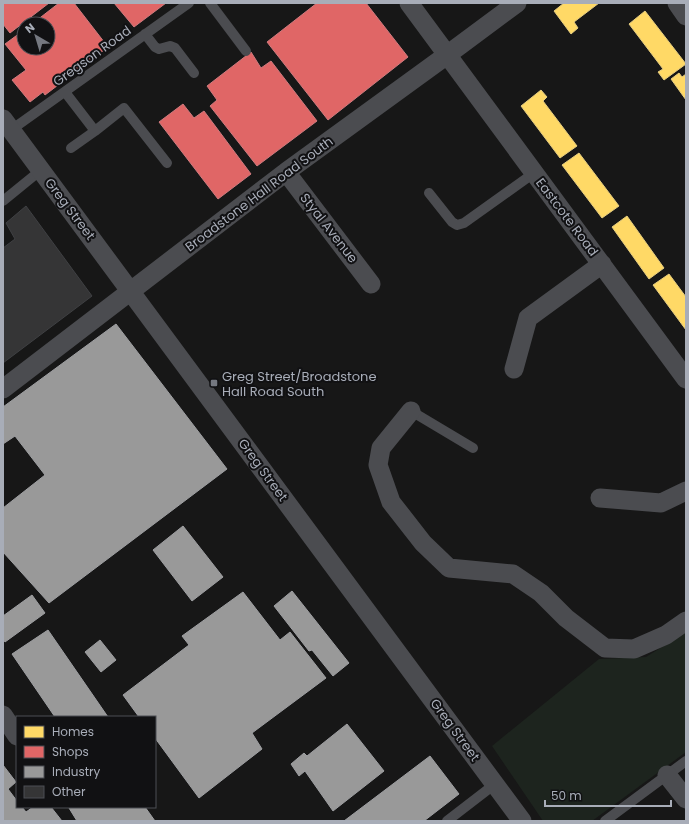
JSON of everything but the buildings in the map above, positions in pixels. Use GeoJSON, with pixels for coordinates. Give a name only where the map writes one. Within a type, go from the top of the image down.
{"type":"FeatureCollection","features":[{"type":"Feature","properties":{"kind":"street","name":"Eastcote Road"},"geometry":{"type":"LineString","coordinates":[[409,3],[686,379]]}},
{"type":"Feature","properties":{"kind":"street","name":"Broadstone Hall Road South"},"geometry":{"type":"LineString","coordinates":[[3,388],[286,172],[448,55],[517,3]]}},
{"type":"Feature","properties":{"kind":"street"},"geometry":{"type":"LineString","coordinates":[[677,3],[686,16]]}},
{"type":"Feature","properties":{"kind":"street","name":"Greg Street"},"geometry":{"type":"LineString","coordinates":[[7,124],[522,821]]}},
{"type":"Feature","properties":{"kind":"street","name":"Styal Avenue"},"geometry":{"type":"LineString","coordinates":[[286,172],[371,284]]}},
{"type":"Feature","properties":{"kind":"street"},"geometry":{"type":"LineString","coordinates":[[514,369],[528,318],[602,264]]}},
{"type":"Feature","properties":{"kind":"street"},"geometry":{"type":"LineString","coordinates":[[411,411],[381,448],[378,464],[391,502],[423,543],[449,568],[512,574],[541,593],[566,618],[605,648],[634,649],[666,635],[686,621]]}},
{"type":"Feature","properties":{"kind":"street"},"geometry":{"type":"LineString","coordinates":[[600,498],[661,503],[686,491]]}},
{"type":"Feature","properties":{"kind":"street"},"geometry":{"type":"LineString","coordinates":[[3,715],[16,734]]}},
{"type":"Feature","properties":{"kind":"street"},"geometry":{"type":"LineString","coordinates":[[667,775],[686,799]]}},
{"type":"Feature","properties":{"kind":"lane","name":"Gregson Road"},"geometry":{"type":"LineString","coordinates":[[7,124],[65,92],[189,3]]}},
{"type":"Feature","properties":{"kind":"lane"},"geometry":{"type":"LineString","coordinates":[[210,3],[246,51]]}},
{"type":"Feature","properties":{"kind":"lane"},"geometry":{"type":"LineString","coordinates":[[145,34],[155,47],[159,49],[170,46],[174,48],[194,73]]}},
{"type":"Feature","properties":{"kind":"lane"},"geometry":{"type":"LineString","coordinates":[[65,92],[95,131]]}},
{"type":"Feature","properties":{"kind":"lane"},"geometry":{"type":"LineString","coordinates":[[71,148],[124,108],[167,163]]}},
{"type":"Feature","properties":{"kind":"lane"},"geometry":{"type":"LineString","coordinates":[[3,201],[41,170]]}},
{"type":"Feature","properties":{"kind":"lane"},"geometry":{"type":"LineString","coordinates":[[429,193],[452,222],[457,225],[464,223],[534,173]]}},
{"type":"Feature","properties":{"kind":"lane"},"geometry":{"type":"LineString","coordinates":[[411,411],[473,448]]}},
{"type":"Feature","properties":{"kind":"lane"},"geometry":{"type":"LineString","coordinates":[[605,821],[686,761]]}},
{"type":"Feature","properties":{"kind":"lane"},"geometry":{"type":"LineString","coordinates":[[447,821],[495,784]]}},
{"type":"Feature","properties":{"kind":"shaded area"},"geometry":{"type":"Polygon","coordinates":[[[686,632],[686,752],[592,821],[543,821],[492,746],[599,659],[646,657],[686,632]]]}},
{"type":"Feature","properties":{"kind":"place","name":"Greg Street/Broadstone Hall Road South"},"geometry":{"type":"Point","coordinates":[214,383]}}]}
